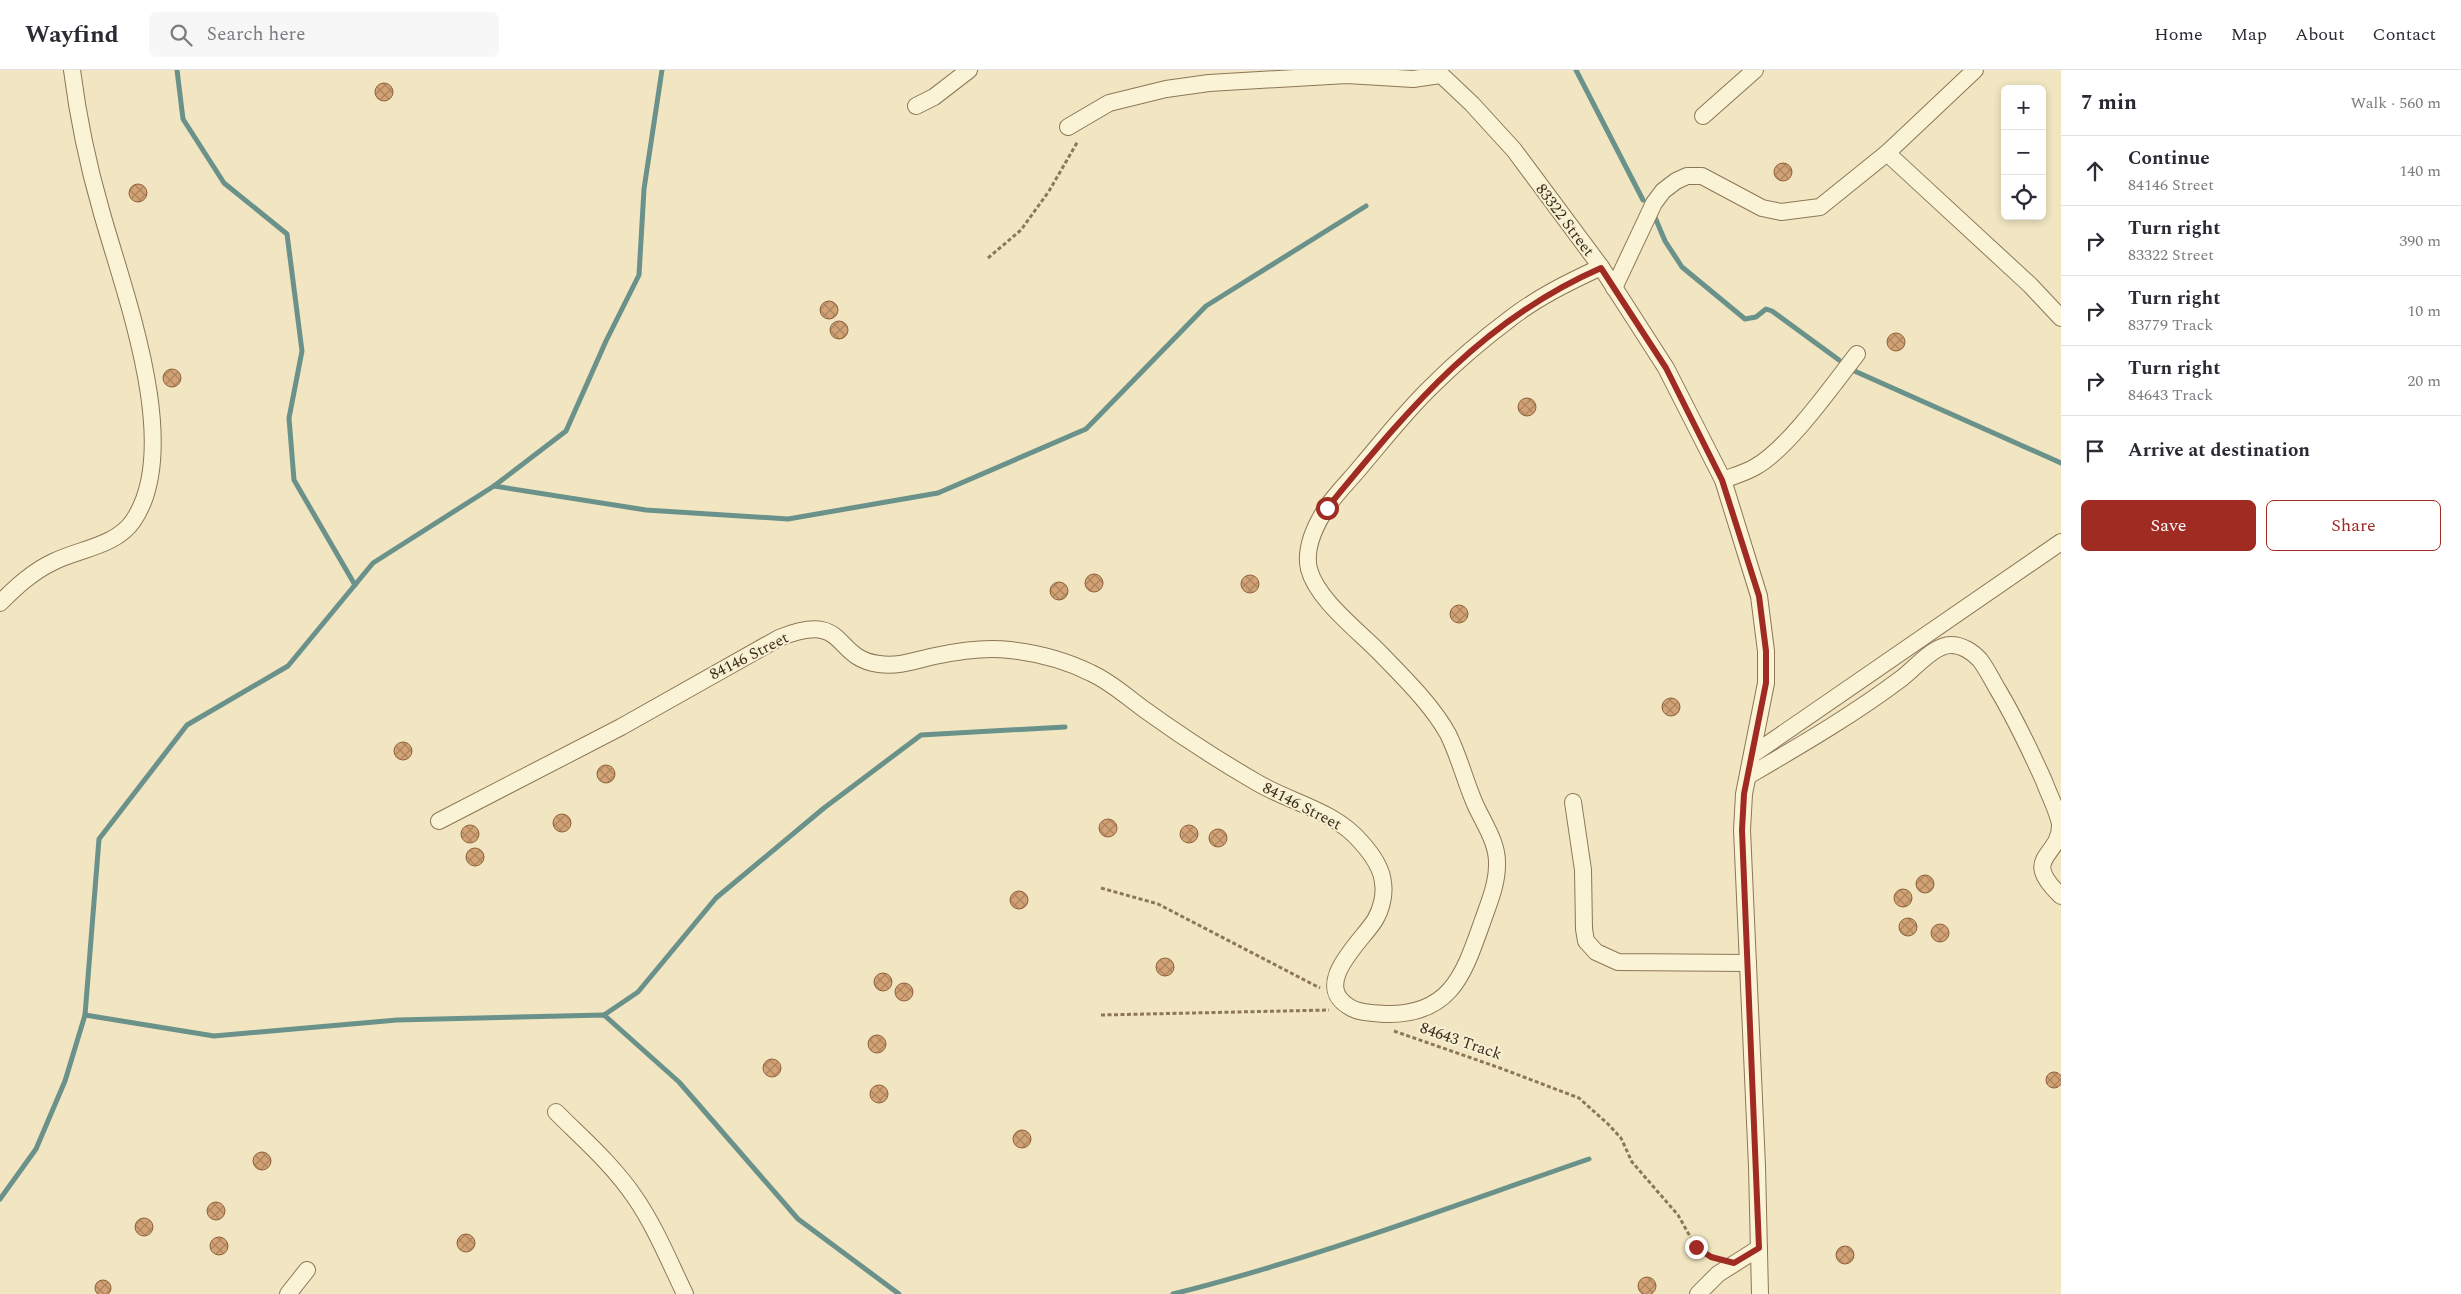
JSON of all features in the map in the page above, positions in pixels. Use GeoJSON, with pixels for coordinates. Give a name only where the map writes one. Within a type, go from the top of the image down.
{"type":"FeatureCollection","features":[{"type":"Feature","properties":{"kind":"street"},"geometry":{"type":"LineString","coordinates":[[0,603],[24,580],[53,562],[122,533],[138,513],[144,500],[149,478],[153,429],[141,353],[91,172],[72,70]]}},
{"type":"Feature","properties":{"kind":"street"},"geometry":{"type":"LineString","coordinates":[[916,106],[934,97],[969,70]]}},
{"type":"Feature","properties":{"kind":"street"},"geometry":{"type":"LineString","coordinates":[[1703,116],[1755,70]]}},
{"type":"Feature","properties":{"kind":"street"},"geometry":{"type":"LineString","coordinates":[[1614,288],[1654,203],[1663,191],[1676,181],[1687,176],[1702,176],[1762,208],[1781,212],[1820,207],[1887,153],[1975,70]]}},
{"type":"Feature","properties":{"kind":"street"},"geometry":{"type":"LineString","coordinates":[[1075,130],[1109,103],[1183,87],[1295,77],[1347,75],[1419,79],[1438,73]]}},
{"type":"Feature","properties":{"kind":"street","name":"83322 Street"},"geometry":{"type":"LineString","coordinates":[[1438,73],[1472,104],[1514,150],[1601,268],[1666,368],[1722,480],[1759,596],[1766,651],[1766,683],[1748,776],[1742,830],[1760,1294]]}},
{"type":"Feature","properties":{"kind":"street"},"geometry":{"type":"LineString","coordinates":[[1887,153],[2030,285],[2061,318]]}},
{"type":"Feature","properties":{"kind":"street"},"geometry":{"type":"LineString","coordinates":[[1335,988],[1338,996],[1349,1007],[1378,1014],[1413,1012],[1431,1006],[1449,994],[1466,968],[1488,906],[1496,876],[1497,857],[1490,833],[1472,797],[1450,740],[1439,720],[1382,655],[1318,590],[1310,574],[1307,558],[1312,538],[1327,508],[1429,388],[1512,318],[1568,282],[1601,268]]}},
{"type":"Feature","properties":{"kind":"street"},"geometry":{"type":"LineString","coordinates":[[1722,480],[1755,467],[1770,457],[1787,440],[1857,354]]}},
{"type":"Feature","properties":{"kind":"street"},"geometry":{"type":"LineString","coordinates":[[1752,755],[2061,542]]}},
{"type":"Feature","properties":{"kind":"street","name":"84146 Street"},"geometry":{"type":"LineString","coordinates":[[439,821],[621,727],[779,638],[800,630],[813,628],[832,634],[859,657],[871,663],[908,663],[935,656],[994,649],[1038,655],[1070,664],[1099,676],[1145,710],[1261,785],[1334,818],[1366,847],[1381,875],[1383,895],[1376,918],[1342,961],[1335,988]]}},
{"type":"Feature","properties":{"kind":"street"},"geometry":{"type":"LineString","coordinates":[[1748,776],[1825,732],[1900,679],[1938,648],[1950,645],[1959,646],[1974,655],[1985,669],[2020,726],[2052,801],[2061,827],[2043,873],[2047,883],[2061,896]]}},
{"type":"Feature","properties":{"kind":"street"},"geometry":{"type":"LineString","coordinates":[[1573,802],[1583,870],[1584,929],[1586,941],[1596,952],[1618,962],[1748,963]]}},
{"type":"Feature","properties":{"kind":"street"},"geometry":{"type":"LineString","coordinates":[[556,1112],[607,1162],[634,1196],[652,1226],[685,1294]]}},
{"type":"Feature","properties":{"kind":"street"},"geometry":{"type":"LineString","coordinates":[[1698,1294],[1718,1274],[1759,1248]]}},
{"type":"Feature","properties":{"kind":"street"},"geometry":{"type":"LineString","coordinates":[[288,1294],[307,1270]]}},
{"type":"Feature","properties":{"kind":"path"},"geometry":{"type":"LineString","coordinates":[[988,258],[1021,230],[1049,191],[1075,130]]}},
{"type":"Feature","properties":{"kind":"path"},"geometry":{"type":"LineString","coordinates":[[1101,888],[1158,904],[1319,988],[1335,988]]}},
{"type":"Feature","properties":{"kind":"path"},"geometry":{"type":"LineString","coordinates":[[1101,1015],[1336,1010]]}},
{"type":"Feature","properties":{"kind":"path","name":"84643 Track"},"geometry":{"type":"LineString","coordinates":[[1386,1028],[1579,1098],[1621,1138],[1632,1162],[1678,1215],[1696,1247],[1711,1257],[1734,1263]]}},
{"type":"Feature","properties":{"kind":"building"},"geometry":{"type":"Polygon","coordinates":[[[384,83],[390,86],[393,92],[390,98],[384,101],[378,98],[375,92],[378,86],[384,83]]]}},
{"type":"Feature","properties":{"kind":"building"},"geometry":{"type":"Polygon","coordinates":[[[1783,163],[1789,166],[1792,172],[1789,178],[1783,181],[1777,178],[1774,172],[1777,166],[1783,163]]]}},
{"type":"Feature","properties":{"kind":"building"},"geometry":{"type":"Polygon","coordinates":[[[138,184],[144,187],[147,193],[144,199],[138,202],[132,199],[129,193],[132,187],[138,184]]]}},
{"type":"Feature","properties":{"kind":"building"},"geometry":{"type":"Polygon","coordinates":[[[829,301],[835,304],[838,310],[835,316],[829,319],[823,316],[820,310],[823,304],[829,301]]]}},
{"type":"Feature","properties":{"kind":"building"},"geometry":{"type":"Polygon","coordinates":[[[839,321],[845,324],[848,330],[845,336],[839,339],[833,336],[830,330],[833,324],[839,321]]]}},
{"type":"Feature","properties":{"kind":"building"},"geometry":{"type":"Polygon","coordinates":[[[1896,333],[1902,336],[1905,342],[1902,348],[1896,351],[1890,348],[1887,342],[1890,336],[1896,333]]]}},
{"type":"Feature","properties":{"kind":"building"},"geometry":{"type":"Polygon","coordinates":[[[172,369],[178,372],[181,378],[178,384],[172,387],[166,384],[163,378],[166,372],[172,369]]]}},
{"type":"Feature","properties":{"kind":"building"},"geometry":{"type":"Polygon","coordinates":[[[1527,398],[1533,401],[1536,407],[1533,413],[1527,416],[1521,413],[1518,407],[1521,401],[1527,398]]]}},
{"type":"Feature","properties":{"kind":"building"},"geometry":{"type":"Polygon","coordinates":[[[1094,574],[1100,577],[1103,583],[1100,589],[1094,592],[1088,589],[1085,583],[1088,577],[1094,574]]]}},
{"type":"Feature","properties":{"kind":"building"},"geometry":{"type":"Polygon","coordinates":[[[1250,575],[1256,578],[1259,584],[1256,590],[1250,593],[1244,590],[1241,584],[1244,578],[1250,575]]]}},
{"type":"Feature","properties":{"kind":"building"},"geometry":{"type":"Polygon","coordinates":[[[1059,582],[1065,585],[1068,591],[1065,597],[1059,600],[1053,597],[1050,591],[1053,585],[1059,582]]]}},
{"type":"Feature","properties":{"kind":"building"},"geometry":{"type":"Polygon","coordinates":[[[1459,605],[1465,608],[1468,614],[1465,620],[1459,623],[1453,620],[1450,614],[1453,608],[1459,605]]]}},
{"type":"Feature","properties":{"kind":"building"},"geometry":{"type":"Polygon","coordinates":[[[1671,698],[1677,701],[1680,707],[1677,713],[1671,716],[1665,713],[1662,707],[1665,701],[1671,698]]]}},
{"type":"Feature","properties":{"kind":"building"},"geometry":{"type":"Polygon","coordinates":[[[403,742],[409,745],[412,751],[409,757],[403,760],[397,757],[394,751],[397,745],[403,742]]]}},
{"type":"Feature","properties":{"kind":"building"},"geometry":{"type":"Polygon","coordinates":[[[606,765],[612,768],[615,774],[612,780],[606,783],[600,780],[597,774],[600,768],[606,765]]]}},
{"type":"Feature","properties":{"kind":"building"},"geometry":{"type":"Polygon","coordinates":[[[562,814],[568,817],[571,823],[568,829],[562,832],[556,829],[553,823],[556,817],[562,814]]]}},
{"type":"Feature","properties":{"kind":"building"},"geometry":{"type":"Polygon","coordinates":[[[1108,819],[1114,822],[1117,828],[1114,834],[1108,837],[1102,834],[1099,828],[1102,822],[1108,819]]]}},
{"type":"Feature","properties":{"kind":"building"},"geometry":{"type":"Polygon","coordinates":[[[470,825],[476,828],[479,834],[476,840],[470,843],[464,840],[461,834],[464,828],[470,825]]]}},
{"type":"Feature","properties":{"kind":"building"},"geometry":{"type":"Polygon","coordinates":[[[1189,825],[1195,828],[1198,834],[1195,840],[1189,843],[1183,840],[1180,834],[1183,828],[1189,825]]]}},
{"type":"Feature","properties":{"kind":"building"},"geometry":{"type":"Polygon","coordinates":[[[1218,829],[1224,832],[1227,838],[1224,844],[1218,847],[1212,844],[1209,838],[1212,832],[1218,829]]]}},
{"type":"Feature","properties":{"kind":"building"},"geometry":{"type":"Polygon","coordinates":[[[475,848],[481,851],[484,857],[481,863],[475,866],[469,863],[466,857],[469,851],[475,848]]]}},
{"type":"Feature","properties":{"kind":"building"},"geometry":{"type":"Polygon","coordinates":[[[1925,875],[1931,878],[1934,884],[1931,890],[1925,893],[1919,890],[1916,884],[1919,878],[1925,875]]]}},
{"type":"Feature","properties":{"kind":"building"},"geometry":{"type":"Polygon","coordinates":[[[1903,889],[1909,892],[1912,898],[1909,904],[1903,907],[1897,904],[1894,898],[1897,892],[1903,889]]]}},
{"type":"Feature","properties":{"kind":"building"},"geometry":{"type":"Polygon","coordinates":[[[1019,891],[1025,894],[1028,900],[1025,906],[1019,909],[1013,906],[1010,900],[1013,894],[1019,891]]]}},
{"type":"Feature","properties":{"kind":"building"},"geometry":{"type":"Polygon","coordinates":[[[1908,918],[1914,921],[1917,927],[1914,933],[1908,936],[1902,933],[1899,927],[1902,921],[1908,918]]]}},
{"type":"Feature","properties":{"kind":"building"},"geometry":{"type":"Polygon","coordinates":[[[1940,924],[1946,927],[1949,933],[1946,939],[1940,942],[1934,939],[1931,933],[1934,927],[1940,924]]]}},
{"type":"Feature","properties":{"kind":"building"},"geometry":{"type":"Polygon","coordinates":[[[1165,958],[1171,961],[1174,967],[1171,973],[1165,976],[1159,973],[1156,967],[1159,961],[1165,958]]]}},
{"type":"Feature","properties":{"kind":"building"},"geometry":{"type":"Polygon","coordinates":[[[883,973],[889,976],[892,982],[889,988],[883,991],[877,988],[874,982],[877,976],[883,973]]]}},
{"type":"Feature","properties":{"kind":"building"},"geometry":{"type":"Polygon","coordinates":[[[904,983],[910,986],[913,992],[910,998],[904,1001],[898,998],[895,992],[898,986],[904,983]]]}},
{"type":"Feature","properties":{"kind":"building"},"geometry":{"type":"Polygon","coordinates":[[[877,1035],[883,1038],[886,1044],[883,1050],[877,1053],[871,1050],[868,1044],[871,1038],[877,1035]]]}},
{"type":"Feature","properties":{"kind":"building"},"geometry":{"type":"Polygon","coordinates":[[[772,1059],[778,1062],[781,1068],[778,1074],[772,1077],[766,1074],[763,1068],[766,1062],[772,1059]]]}},
{"type":"Feature","properties":{"kind":"building"},"geometry":{"type":"Polygon","coordinates":[[[2051,1072],[2057,1072],[2062,1077],[2060,1086],[2051,1088],[2046,1083],[2046,1077],[2051,1072]]]}},
{"type":"Feature","properties":{"kind":"building"},"geometry":{"type":"Polygon","coordinates":[[[879,1085],[885,1088],[888,1094],[885,1100],[879,1103],[873,1100],[870,1094],[873,1088],[879,1085]]]}},
{"type":"Feature","properties":{"kind":"building"},"geometry":{"type":"Polygon","coordinates":[[[1022,1130],[1028,1133],[1031,1139],[1028,1145],[1022,1148],[1016,1145],[1013,1139],[1016,1133],[1022,1130]]]}},
{"type":"Feature","properties":{"kind":"building"},"geometry":{"type":"Polygon","coordinates":[[[262,1152],[268,1155],[271,1161],[268,1167],[262,1170],[256,1167],[253,1161],[256,1155],[262,1152]]]}},
{"type":"Feature","properties":{"kind":"building"},"geometry":{"type":"Polygon","coordinates":[[[216,1202],[222,1205],[225,1211],[222,1217],[216,1220],[210,1217],[207,1211],[210,1205],[216,1202]]]}},
{"type":"Feature","properties":{"kind":"building"},"geometry":{"type":"Polygon","coordinates":[[[144,1218],[150,1221],[153,1227],[150,1233],[144,1236],[138,1233],[135,1227],[138,1221],[144,1218]]]}},
{"type":"Feature","properties":{"kind":"building"},"geometry":{"type":"Polygon","coordinates":[[[466,1234],[472,1237],[475,1243],[472,1249],[466,1252],[460,1249],[457,1243],[460,1237],[466,1234]]]}},
{"type":"Feature","properties":{"kind":"building"},"geometry":{"type":"Polygon","coordinates":[[[219,1237],[225,1240],[228,1246],[225,1252],[219,1255],[213,1252],[210,1246],[213,1240],[219,1237]]]}},
{"type":"Feature","properties":{"kind":"building"},"geometry":{"type":"Polygon","coordinates":[[[1845,1246],[1851,1249],[1854,1255],[1851,1261],[1845,1264],[1839,1261],[1836,1255],[1839,1249],[1845,1246]]]}},
{"type":"Feature","properties":{"kind":"building"},"geometry":{"type":"Polygon","coordinates":[[[1647,1277],[1653,1280],[1656,1286],[1653,1292],[1647,1295],[1641,1292],[1638,1286],[1641,1280],[1647,1277]]]}},
{"type":"Feature","properties":{"kind":"building"},"geometry":{"type":"Polygon","coordinates":[[[103,1280],[109,1282],[109,1294],[97,1294],[95,1288],[97,1282],[103,1280]]]}},
{"type":"Feature","properties":{"kind":"waterway"},"geometry":{"type":"LineString","coordinates":[[177,70],[183,119],[224,183],[287,234],[302,351],[289,418],[294,480],[355,585]]}},
{"type":"Feature","properties":{"kind":"waterway"},"geometry":{"type":"LineString","coordinates":[[0,1199],[36,1149],[65,1081],[85,1015],[99,839],[187,725],[288,666],[373,563],[494,486],[566,431],[606,341],[639,275],[644,189],[662,70]]}},
{"type":"Feature","properties":{"kind":"waterway"},"geometry":{"type":"LineString","coordinates":[[1576,70],[1643,200]]}},
{"type":"Feature","properties":{"kind":"waterway"},"geometry":{"type":"LineString","coordinates":[[494,486],[646,510],[788,519],[938,493],[1086,429],[1206,306],[1366,206]]}},
{"type":"Feature","properties":{"kind":"waterway"},"geometry":{"type":"LineString","coordinates":[[1654,215],[1665,241],[1682,267],[1745,319],[1756,317],[1766,309],[1772,311],[1839,360]]}},
{"type":"Feature","properties":{"kind":"waterway"},"geometry":{"type":"LineString","coordinates":[[1850,369],[2061,463]]}},
{"type":"Feature","properties":{"kind":"waterway"},"geometry":{"type":"LineString","coordinates":[[604,1015],[638,992],[716,898],[824,808],[921,735],[1065,727]]}},
{"type":"Feature","properties":{"kind":"waterway"},"geometry":{"type":"LineString","coordinates":[[85,1015],[214,1036],[397,1020],[604,1015],[679,1082],[798,1219],[899,1294]]}},
{"type":"Feature","properties":{"kind":"waterway"},"geometry":{"type":"LineString","coordinates":[[1173,1294],[1278,1265],[1589,1159]]}},
{"type":"Feature","properties":{"kind":"route"},"geometry":{"type":"LineString","coordinates":[[1327,508],[1429,388],[1478,344],[1534,302],[1568,282],[1601,268],[1666,368],[1722,480],[1759,596],[1766,651],[1766,683],[1744,794],[1742,830],[1759,1248],[1734,1263],[1711,1257],[1696,1247]]}}]}
